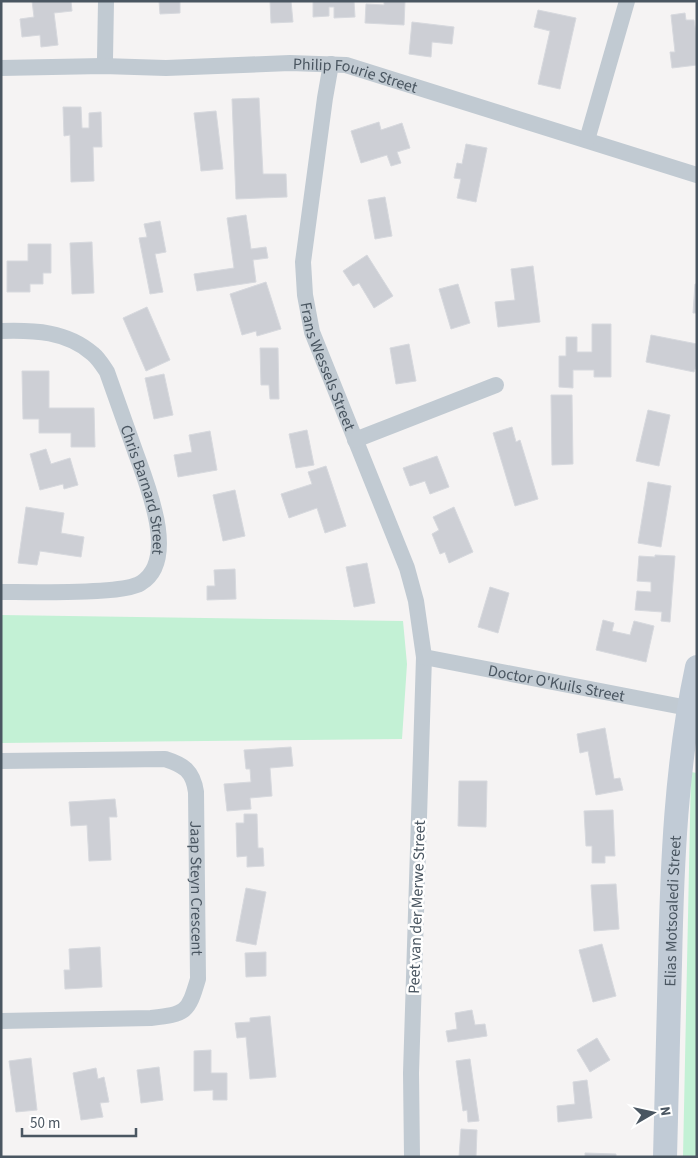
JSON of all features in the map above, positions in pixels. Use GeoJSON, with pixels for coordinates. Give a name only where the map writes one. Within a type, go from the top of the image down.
{"type":"FeatureCollection","features":[{"type":"Feature","properties":{"kind":"street"},"geometry":{"type":"LineString","coordinates":[[103,66],[105,59],[106,1]]}},
{"type":"Feature","properties":{"kind":"street"},"geometry":{"type":"LineString","coordinates":[[587,140],[627,1]]}},
{"type":"Feature","properties":{"kind":"street","name":"Philip Fourie Street"},"geometry":{"type":"LineString","coordinates":[[1,68],[103,66],[166,68],[248,64],[331,64],[359,68],[697,175]]}},
{"type":"Feature","properties":{"kind":"street","name":"Frans Wessels Street"},"geometry":{"type":"LineString","coordinates":[[331,64],[303,262],[312,332],[407,568],[416,600],[424,657]]}},
{"type":"Feature","properties":{"kind":"street","name":"Chris Barnard Street"},"geometry":{"type":"LineString","coordinates":[[1,331],[47,332],[66,337],[94,355],[107,372],[156,512],[159,548],[149,577],[140,585],[116,590],[1,592]]}},
{"type":"Feature","properties":{"kind":"street"},"geometry":{"type":"LineString","coordinates":[[355,440],[496,385]]}},
{"type":"Feature","properties":{"kind":"street","name":"Doctor O'Kuils Street"},"geometry":{"type":"LineString","coordinates":[[424,657],[688,708]]}},
{"type":"Feature","properties":{"kind":"street","name":"Peet van der Merwe Street"},"geometry":{"type":"LineString","coordinates":[[412,1157],[411,1073],[424,657]]}},
{"type":"Feature","properties":{"kind":"street","name":"Elias Motsoaledi Street"},"geometry":{"type":"LineString","coordinates":[[665,1157],[672,883],[678,794],[688,708],[697,667]]}},
{"type":"Feature","properties":{"kind":"street","name":"Jaap Steyn Crescent"},"geometry":{"type":"LineString","coordinates":[[1,761],[165,759],[179,763],[190,772],[195,781],[196,792],[198,979],[192,999],[186,1009],[172,1015],[151,1018],[1,1021]]}},
{"type":"Feature","properties":{"kind":"green space"},"geometry":{"type":"Polygon","coordinates":[[[1,615],[403,621],[407,664],[402,739],[1,743],[1,615]]]}},
{"type":"Feature","properties":{"kind":"green space"},"geometry":{"type":"Polygon","coordinates":[[[691,772],[697,773],[697,1157],[683,1157],[691,772]]]}},
{"type":"Feature","properties":{"kind":"building"},"geometry":{"type":"Polygon","coordinates":[[[32,1],[71,1],[72,11],[54,13],[58,45],[41,47],[40,35],[22,37],[20,19],[34,17],[32,1]]]}},
{"type":"Feature","properties":{"kind":"building"},"geometry":{"type":"Polygon","coordinates":[[[159,1],[180,1],[180,13],[160,14],[159,1]]]}},
{"type":"Feature","properties":{"kind":"building"},"geometry":{"type":"Polygon","coordinates":[[[270,1],[291,1],[293,22],[271,23],[270,1]]]}},
{"type":"Feature","properties":{"kind":"building"},"geometry":{"type":"Polygon","coordinates":[[[313,1],[354,1],[355,17],[334,18],[334,7],[329,7],[329,16],[313,17],[313,1]]]}},
{"type":"Feature","properties":{"kind":"building"},"geometry":{"type":"Polygon","coordinates":[[[384,1],[405,1],[404,25],[365,23],[366,4],[384,5],[384,1]]]}},
{"type":"Feature","properties":{"kind":"building"},"geometry":{"type":"Polygon","coordinates":[[[538,10],[576,18],[560,89],[538,84],[550,31],[534,27],[538,10]]]}},
{"type":"Feature","properties":{"kind":"building"},"geometry":{"type":"Polygon","coordinates":[[[685,13],[686,20],[694,20],[697,38],[697,65],[672,68],[670,52],[675,52],[671,15],[685,13]]]}},
{"type":"Feature","properties":{"kind":"building"},"geometry":{"type":"Polygon","coordinates":[[[412,22],[454,27],[452,44],[432,42],[431,57],[409,54],[412,22]]]}},
{"type":"Feature","properties":{"kind":"building"},"geometry":{"type":"Polygon","coordinates":[[[259,98],[263,174],[286,174],[287,197],[236,199],[232,99],[259,98]]]}},
{"type":"Feature","properties":{"kind":"building"},"geometry":{"type":"Polygon","coordinates":[[[63,107],[81,107],[82,128],[89,128],[89,113],[101,112],[102,147],[93,147],[94,181],[71,182],[70,135],[64,136],[63,107]]]}},
{"type":"Feature","properties":{"kind":"building"},"geometry":{"type":"Polygon","coordinates":[[[216,111],[223,169],[201,171],[194,113],[216,111]]]}},
{"type":"Feature","properties":{"kind":"building"},"geometry":{"type":"Polygon","coordinates":[[[379,122],[381,130],[402,123],[410,148],[397,152],[401,163],[391,166],[387,155],[361,163],[351,131],[379,122]]]}},
{"type":"Feature","properties":{"kind":"building"},"geometry":{"type":"Polygon","coordinates":[[[466,144],[487,148],[476,202],[457,198],[461,179],[454,178],[457,163],[462,164],[466,144]]]}},
{"type":"Feature","properties":{"kind":"building"},"geometry":{"type":"Polygon","coordinates":[[[385,197],[392,236],[375,239],[368,200],[385,197]]]}},
{"type":"Feature","properties":{"kind":"building"},"geometry":{"type":"Polygon","coordinates":[[[246,215],[251,249],[266,247],[268,258],[253,260],[256,282],[197,291],[194,274],[234,268],[227,218],[246,215]]]}},
{"type":"Feature","properties":{"kind":"building"},"geometry":{"type":"Polygon","coordinates":[[[160,221],[166,252],[155,254],[163,292],[150,294],[139,238],[147,237],[144,224],[160,221]]]}},
{"type":"Feature","properties":{"kind":"building"},"geometry":{"type":"Polygon","coordinates":[[[92,242],[94,293],[72,294],[70,243],[92,242]]]}},
{"type":"Feature","properties":{"kind":"building"},"geometry":{"type":"Polygon","coordinates":[[[28,244],[51,244],[51,273],[43,273],[43,284],[30,284],[30,292],[7,292],[7,261],[28,261],[28,244]]]}},
{"type":"Feature","properties":{"kind":"building"},"geometry":{"type":"Polygon","coordinates":[[[367,255],[393,296],[374,308],[359,283],[353,286],[343,271],[367,255]]]}},
{"type":"Feature","properties":{"kind":"building"},"geometry":{"type":"Polygon","coordinates":[[[533,266],[540,322],[498,327],[495,302],[515,300],[511,269],[533,266]]]}},
{"type":"Feature","properties":{"kind":"building"},"geometry":{"type":"Polygon","coordinates":[[[266,282],[281,329],[257,336],[256,331],[242,335],[230,294],[266,282]]]}},
{"type":"Feature","properties":{"kind":"building"},"geometry":{"type":"Polygon","coordinates":[[[458,284],[470,323],[451,329],[439,289],[458,284]]]}},
{"type":"Feature","properties":{"kind":"building"},"geometry":{"type":"Polygon","coordinates":[[[695,284],[697,284],[697,313],[693,313],[695,284]]]}},
{"type":"Feature","properties":{"kind":"building"},"geometry":{"type":"Polygon","coordinates":[[[147,307],[170,360],[146,371],[123,318],[147,307]]]}},
{"type":"Feature","properties":{"kind":"building"},"geometry":{"type":"Polygon","coordinates":[[[592,324],[611,324],[611,377],[594,377],[594,370],[573,370],[573,388],[559,387],[559,356],[566,356],[566,337],[577,337],[577,352],[592,352],[592,324]]]}},
{"type":"Feature","properties":{"kind":"building"},"geometry":{"type":"Polygon","coordinates":[[[651,335],[697,344],[697,364],[694,372],[646,362],[651,335]]]}},
{"type":"Feature","properties":{"kind":"building"},"geometry":{"type":"Polygon","coordinates":[[[409,344],[416,381],[396,384],[390,348],[409,344]]]}},
{"type":"Feature","properties":{"kind":"building"},"geometry":{"type":"Polygon","coordinates":[[[260,348],[278,348],[279,399],[270,399],[269,385],[261,385],[260,348]]]}},
{"type":"Feature","properties":{"kind":"building"},"geometry":{"type":"Polygon","coordinates":[[[22,371],[49,371],[49,408],[94,408],[95,447],[71,447],[71,433],[39,433],[39,419],[23,419],[22,371]]]}},
{"type":"Feature","properties":{"kind":"building"},"geometry":{"type":"Polygon","coordinates":[[[164,374],[173,415],[154,419],[145,378],[164,374]]]}},
{"type":"Feature","properties":{"kind":"building"},"geometry":{"type":"Polygon","coordinates":[[[551,395],[572,395],[573,464],[552,465],[551,395]]]}},
{"type":"Feature","properties":{"kind":"building"},"geometry":{"type":"Polygon","coordinates":[[[648,410],[670,415],[659,466],[636,461],[648,410]]]}},
{"type":"Feature","properties":{"kind":"building"},"geometry":{"type":"Polygon","coordinates":[[[512,427],[516,442],[520,440],[538,499],[515,506],[493,433],[512,427]]]}},
{"type":"Feature","properties":{"kind":"building"},"geometry":{"type":"Polygon","coordinates":[[[307,430],[314,465],[296,468],[289,434],[307,430]]]}},
{"type":"Feature","properties":{"kind":"building"},"geometry":{"type":"Polygon","coordinates":[[[210,431],[217,470],[178,477],[174,455],[192,452],[189,435],[210,431]]]}},
{"type":"Feature","properties":{"kind":"building"},"geometry":{"type":"Polygon","coordinates":[[[46,449],[51,464],[70,458],[78,485],[64,489],[63,484],[40,490],[30,454],[46,449]]]}},
{"type":"Feature","properties":{"kind":"building"},"geometry":{"type":"Polygon","coordinates":[[[437,456],[449,487],[430,494],[425,481],[410,486],[403,468],[437,456]]]}},
{"type":"Feature","properties":{"kind":"building"},"geometry":{"type":"Polygon","coordinates":[[[326,466],[346,526],[325,533],[317,508],[289,518],[281,494],[312,484],[308,472],[326,466]]]}},
{"type":"Feature","properties":{"kind":"building"},"geometry":{"type":"Polygon","coordinates":[[[648,482],[671,486],[661,547],[638,543],[648,482]]]}},
{"type":"Feature","properties":{"kind":"building"},"geometry":{"type":"Polygon","coordinates":[[[235,490],[245,536],[223,541],[213,495],[235,490]]]}},
{"type":"Feature","properties":{"kind":"building"},"geometry":{"type":"Polygon","coordinates":[[[26,507],[64,513],[61,533],[84,537],[81,557],[40,551],[37,565],[18,563],[26,507]]]}},
{"type":"Feature","properties":{"kind":"building"},"geometry":{"type":"Polygon","coordinates":[[[454,507],[473,552],[449,563],[445,552],[440,554],[432,534],[439,530],[433,517],[454,507]]]}},
{"type":"Feature","properties":{"kind":"building"},"geometry":{"type":"Polygon","coordinates":[[[655,555],[675,556],[670,622],[661,621],[662,612],[635,610],[637,591],[651,592],[651,582],[637,581],[639,556],[655,557],[655,555]]]}},
{"type":"Feature","properties":{"kind":"building"},"geometry":{"type":"Polygon","coordinates":[[[367,563],[375,603],[354,607],[346,567],[367,563]]]}},
{"type":"Feature","properties":{"kind":"building"},"geometry":{"type":"Polygon","coordinates":[[[235,569],[236,599],[207,600],[207,586],[215,586],[214,570],[235,569]]]}},
{"type":"Feature","properties":{"kind":"building"},"geometry":{"type":"Polygon","coordinates":[[[490,587],[509,593],[498,633],[478,627],[490,587]]]}},
{"type":"Feature","properties":{"kind":"building"},"geometry":{"type":"Polygon","coordinates":[[[603,620],[614,623],[612,631],[630,635],[634,621],[654,626],[646,662],[596,650],[603,620]]]}},
{"type":"Feature","properties":{"kind":"building"},"geometry":{"type":"Polygon","coordinates":[[[605,728],[614,779],[620,778],[623,790],[596,795],[588,751],[580,753],[577,734],[605,728]]]}},
{"type":"Feature","properties":{"kind":"building"},"geometry":{"type":"Polygon","coordinates":[[[291,747],[293,766],[270,768],[272,796],[250,798],[251,809],[227,811],[224,784],[251,782],[250,769],[246,769],[244,750],[291,747]]]}},
{"type":"Feature","properties":{"kind":"building"},"geometry":{"type":"Polygon","coordinates":[[[459,781],[487,781],[486,827],[458,826],[459,781]]]}},
{"type":"Feature","properties":{"kind":"building"},"geometry":{"type":"Polygon","coordinates":[[[115,799],[117,817],[109,817],[111,860],[89,861],[87,825],[71,826],[69,802],[115,799]]]}},
{"type":"Feature","properties":{"kind":"building"},"geometry":{"type":"Polygon","coordinates":[[[613,810],[615,856],[605,856],[605,863],[592,863],[592,846],[586,846],[584,811],[613,810]]]}},
{"type":"Feature","properties":{"kind":"building"},"geometry":{"type":"Polygon","coordinates":[[[244,814],[257,814],[258,848],[263,848],[264,866],[247,867],[247,856],[237,857],[236,823],[244,823],[244,814]]]}},
{"type":"Feature","properties":{"kind":"building"},"geometry":{"type":"Polygon","coordinates":[[[616,884],[619,929],[594,931],[591,885],[616,884]]]}},
{"type":"Feature","properties":{"kind":"building"},"geometry":{"type":"Polygon","coordinates":[[[246,888],[266,892],[256,945],[236,941],[246,888]]]}},
{"type":"Feature","properties":{"kind":"building"},"geometry":{"type":"Polygon","coordinates":[[[602,944],[616,996],[593,1002],[579,950],[602,944]]]}},
{"type":"Feature","properties":{"kind":"building"},"geometry":{"type":"Polygon","coordinates":[[[100,947],[102,987],[65,989],[64,970],[70,970],[69,949],[100,947]]]}},
{"type":"Feature","properties":{"kind":"building"},"geometry":{"type":"Polygon","coordinates":[[[266,952],[266,976],[246,977],[245,953],[266,952]]]}},
{"type":"Feature","properties":{"kind":"building"},"geometry":{"type":"Polygon","coordinates":[[[472,1010],[475,1025],[485,1024],[487,1036],[448,1042],[446,1031],[457,1029],[455,1013],[472,1010]]]}},
{"type":"Feature","properties":{"kind":"building"},"geometry":{"type":"Polygon","coordinates":[[[270,1016],[276,1077],[250,1079],[246,1037],[237,1038],[235,1023],[250,1022],[250,1018],[270,1016]]]}},
{"type":"Feature","properties":{"kind":"building"},"geometry":{"type":"Polygon","coordinates":[[[597,1038],[610,1060],[590,1072],[577,1050],[597,1038]]]}},
{"type":"Feature","properties":{"kind":"building"},"geometry":{"type":"Polygon","coordinates":[[[211,1050],[211,1073],[227,1073],[227,1100],[213,1100],[213,1090],[194,1091],[194,1051],[211,1050]]]}},
{"type":"Feature","properties":{"kind":"building"},"geometry":{"type":"Polygon","coordinates":[[[31,1058],[37,1110],[16,1112],[9,1061],[31,1058]]]}},
{"type":"Feature","properties":{"kind":"building"},"geometry":{"type":"Polygon","coordinates":[[[470,1059],[479,1121],[468,1122],[467,1110],[463,1111],[456,1061],[470,1059]]]}},
{"type":"Feature","properties":{"kind":"building"},"geometry":{"type":"Polygon","coordinates":[[[159,1067],[163,1100],[141,1103],[137,1070],[159,1067]]]}},
{"type":"Feature","properties":{"kind":"building"},"geometry":{"type":"Polygon","coordinates":[[[96,1068],[98,1079],[104,1077],[109,1102],[100,1103],[103,1117],[81,1120],[73,1073],[96,1068]]]}},
{"type":"Feature","properties":{"kind":"building"},"geometry":{"type":"Polygon","coordinates":[[[587,1080],[592,1118],[558,1122],[557,1106],[575,1104],[573,1082],[587,1080]]]}},
{"type":"Feature","properties":{"kind":"building"},"geometry":{"type":"Polygon","coordinates":[[[461,1129],[477,1130],[476,1157],[459,1157],[461,1129]]]}},
{"type":"Feature","properties":{"kind":"building"},"geometry":{"type":"Polygon","coordinates":[[[585,1153],[616,1154],[616,1157],[585,1157],[585,1153]]]}}]}
